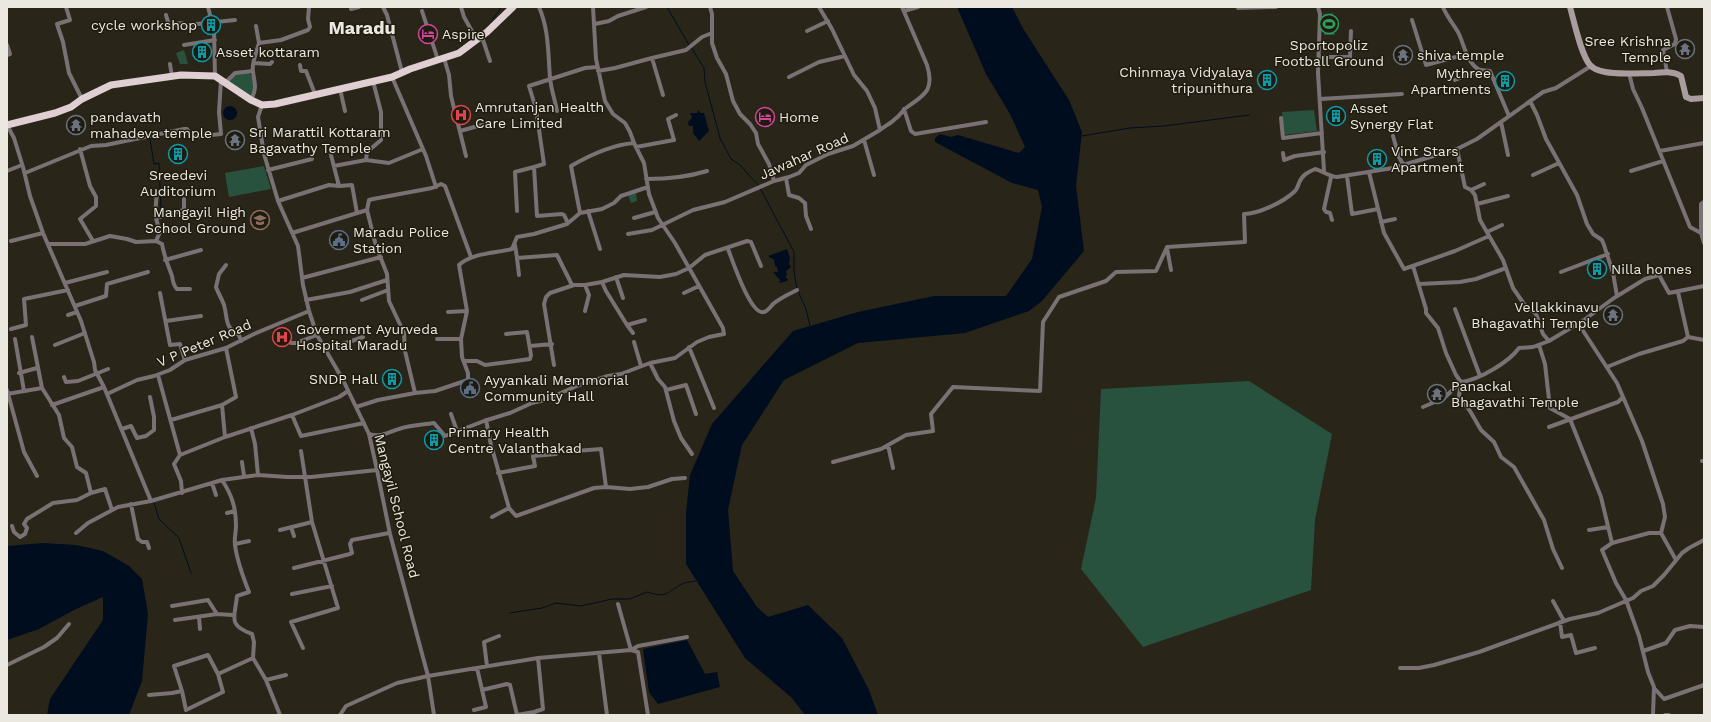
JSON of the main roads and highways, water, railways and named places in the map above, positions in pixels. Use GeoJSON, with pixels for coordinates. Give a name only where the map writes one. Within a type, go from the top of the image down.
{"type":"FeatureCollection","features":[{"type":"Feature","properties":{"kind":"highway"},"geometry":{"type":"LineString","coordinates":[[7,125],[55,113],[71,107],[82,99],[111,85],[172,76],[220,80],[251,100],[262,105],[275,104],[392,77],[402,72],[459,53],[480,39],[513,7]]}},
{"type":"Feature","properties":{"kind":"main road"},"geometry":{"type":"LineString","coordinates":[[1570,7],[1582,49],[1591,66],[1602,71],[1629,73],[1672,72],[1680,76],[1686,97],[1691,99],[1704,98]]}},
{"type":"Feature","properties":{"kind":"water"},"geometry":{"type":"Polygon","coordinates":[[[957,7],[1012,7],[1024,30],[1069,100],[1082,132],[1076,186],[1084,251],[1042,301],[1029,311],[965,333],[858,343],[784,380],[742,445],[728,510],[733,571],[757,607],[768,617],[808,605],[842,638],[869,690],[878,715],[805,715],[792,698],[745,658],[686,564],[686,513],[690,475],[712,424],[793,331],[858,312],[934,296],[1006,296],[1032,259],[1042,207],[1038,190],[1012,183],[935,142],[935,138],[940,134],[951,137],[958,135],[1019,153],[1025,147],[1010,114],[986,74],[957,7]]]}},
{"type":"Feature","properties":{"kind":"water"},"geometry":{"type":"Polygon","coordinates":[[[230,106],[235,108],[237,113],[235,118],[230,120],[225,118],[223,113],[225,108],[230,106]]]}},
{"type":"Feature","properties":{"kind":"water"},"geometry":{"type":"Polygon","coordinates":[[[698,110],[701,113],[704,113],[709,131],[699,141],[693,133],[693,126],[689,126],[688,122],[692,118],[690,113],[697,113],[698,110]]]}},
{"type":"Feature","properties":{"kind":"water"},"geometry":{"type":"Polygon","coordinates":[[[787,249],[790,258],[789,264],[791,267],[786,271],[787,275],[785,277],[788,279],[787,281],[779,283],[780,280],[773,272],[778,272],[777,267],[775,266],[774,260],[768,256],[787,249]]]}},
{"type":"Feature","properties":{"kind":"water"},"geometry":{"type":"Polygon","coordinates":[[[43,543],[76,545],[103,551],[129,566],[142,579],[148,614],[142,681],[129,715],[47,715],[50,699],[103,620],[103,597],[74,610],[39,629],[7,640],[7,546],[43,543]]]}},
{"type":"Feature","properties":{"kind":"water"},"geometry":{"type":"Polygon","coordinates":[[[687,640],[705,674],[717,672],[720,687],[658,704],[649,692],[643,649],[687,640]]]}},
{"type":"Feature","properties":{"kind":"waterway"},"geometry":{"type":"LineString","coordinates":[[493,19],[500,9],[499,7]]}},
{"type":"Feature","properties":{"kind":"waterway"},"geometry":{"type":"LineString","coordinates":[[667,7],[689,45]]}},
{"type":"Feature","properties":{"kind":"waterway"},"geometry":{"type":"LineString","coordinates":[[691,47],[704,68],[705,82],[720,138],[731,159],[740,165],[758,185]]}},
{"type":"Feature","properties":{"kind":"waterway"},"geometry":{"type":"LineString","coordinates":[[1082,136],[1130,128],[1164,126],[1249,115]]}},
{"type":"Feature","properties":{"kind":"waterway"},"geometry":{"type":"LineString","coordinates":[[150,139],[154,164],[159,163],[161,208]]}},
{"type":"Feature","properties":{"kind":"waterway"},"geometry":{"type":"LineString","coordinates":[[760,188],[794,252],[794,272],[797,288]]}},
{"type":"Feature","properties":{"kind":"waterway"},"geometry":{"type":"LineString","coordinates":[[798,291],[806,309],[810,326]]}},
{"type":"Feature","properties":{"kind":"waterway"},"geometry":{"type":"LineString","coordinates":[[154,503],[159,519],[179,538],[191,573]]}},
{"type":"Feature","properties":{"kind":"waterway"},"geometry":{"type":"LineString","coordinates":[[510,613],[542,608],[556,603],[581,606],[612,599],[630,599],[647,592],[662,595],[668,593],[683,583],[696,581]]}},
{"type":"Feature","properties":{"kind":"place","name":"Sportopoliz Football Ground"},"geometry":{"type":"Point","coordinates":[1329,24]}},
{"type":"Feature","properties":{"kind":"place","name":"cycle workshop"},"geometry":{"type":"Point","coordinates":[211,25]}},
{"type":"Feature","properties":{"kind":"place","name":"Aspire"},"geometry":{"type":"Point","coordinates":[428,34]}},
{"type":"Feature","properties":{"kind":"place","name":"Sree Krishna Temple"},"geometry":{"type":"Point","coordinates":[1685,49]}},
{"type":"Feature","properties":{"kind":"place","name":"Asset kottaram"},"geometry":{"type":"Point","coordinates":[202,52]}},
{"type":"Feature","properties":{"kind":"place","name":"shiva temple"},"geometry":{"type":"Point","coordinates":[1403,55]}},
{"type":"Feature","properties":{"kind":"place","name":"Chinmaya Vidyalaya tripunithura"},"geometry":{"type":"Point","coordinates":[1267,80]}},
{"type":"Feature","properties":{"kind":"place","name":"Mythree Apartments"},"geometry":{"type":"Point","coordinates":[1505,81]}},
{"type":"Feature","properties":{"kind":"place","name":"Amrutanjan Health Care Limited"},"geometry":{"type":"Point","coordinates":[461,115]}},
{"type":"Feature","properties":{"kind":"place","name":"Asset Synergy Flat"},"geometry":{"type":"Point","coordinates":[1336,116]}},
{"type":"Feature","properties":{"kind":"place","name":"Home"},"geometry":{"type":"Point","coordinates":[765,117]}},
{"type":"Feature","properties":{"kind":"place","name":"pandavath mahadeva temple"},"geometry":{"type":"Point","coordinates":[76,125]}},
{"type":"Feature","properties":{"kind":"place","name":"Sri Marattil Kottaram Bagavathy Temple"},"geometry":{"type":"Point","coordinates":[235,140]}},
{"type":"Feature","properties":{"kind":"place","name":"Sreedevi Auditorium"},"geometry":{"type":"Point","coordinates":[178,154]}},
{"type":"Feature","properties":{"kind":"place","name":"Vint Stars Apartment"},"geometry":{"type":"Point","coordinates":[1377,159]}},
{"type":"Feature","properties":{"kind":"place","name":"Mangayil High School Ground"},"geometry":{"type":"Point","coordinates":[260,220]}},
{"type":"Feature","properties":{"kind":"place","name":"Maradu Police Station"},"geometry":{"type":"Point","coordinates":[339,240]}},
{"type":"Feature","properties":{"kind":"place","name":"Nilla homes"},"geometry":{"type":"Point","coordinates":[1597,269]}},
{"type":"Feature","properties":{"kind":"place","name":"Vellakkinavu Bhagavathi Temple"},"geometry":{"type":"Point","coordinates":[1613,315]}},
{"type":"Feature","properties":{"kind":"place","name":"Goverment Ayurveda Hospital Maradu"},"geometry":{"type":"Point","coordinates":[282,337]}},
{"type":"Feature","properties":{"kind":"place","name":"SNDP Hall"},"geometry":{"type":"Point","coordinates":[392,379]}},
{"type":"Feature","properties":{"kind":"place","name":"Ayyankali Memmorial Community Hall"},"geometry":{"type":"Point","coordinates":[470,388]}},
{"type":"Feature","properties":{"kind":"place","name":"Panackal Bhagavathi Temple"},"geometry":{"type":"Point","coordinates":[1437,394]}},
{"type":"Feature","properties":{"kind":"place","name":"Primary Health Centre Valanthakad"},"geometry":{"type":"Point","coordinates":[434,440]}},
{"type":"Feature","properties":{"kind":"district","name":"Maradu"},"geometry":{"type":"Point","coordinates":[362,27]}}]}
